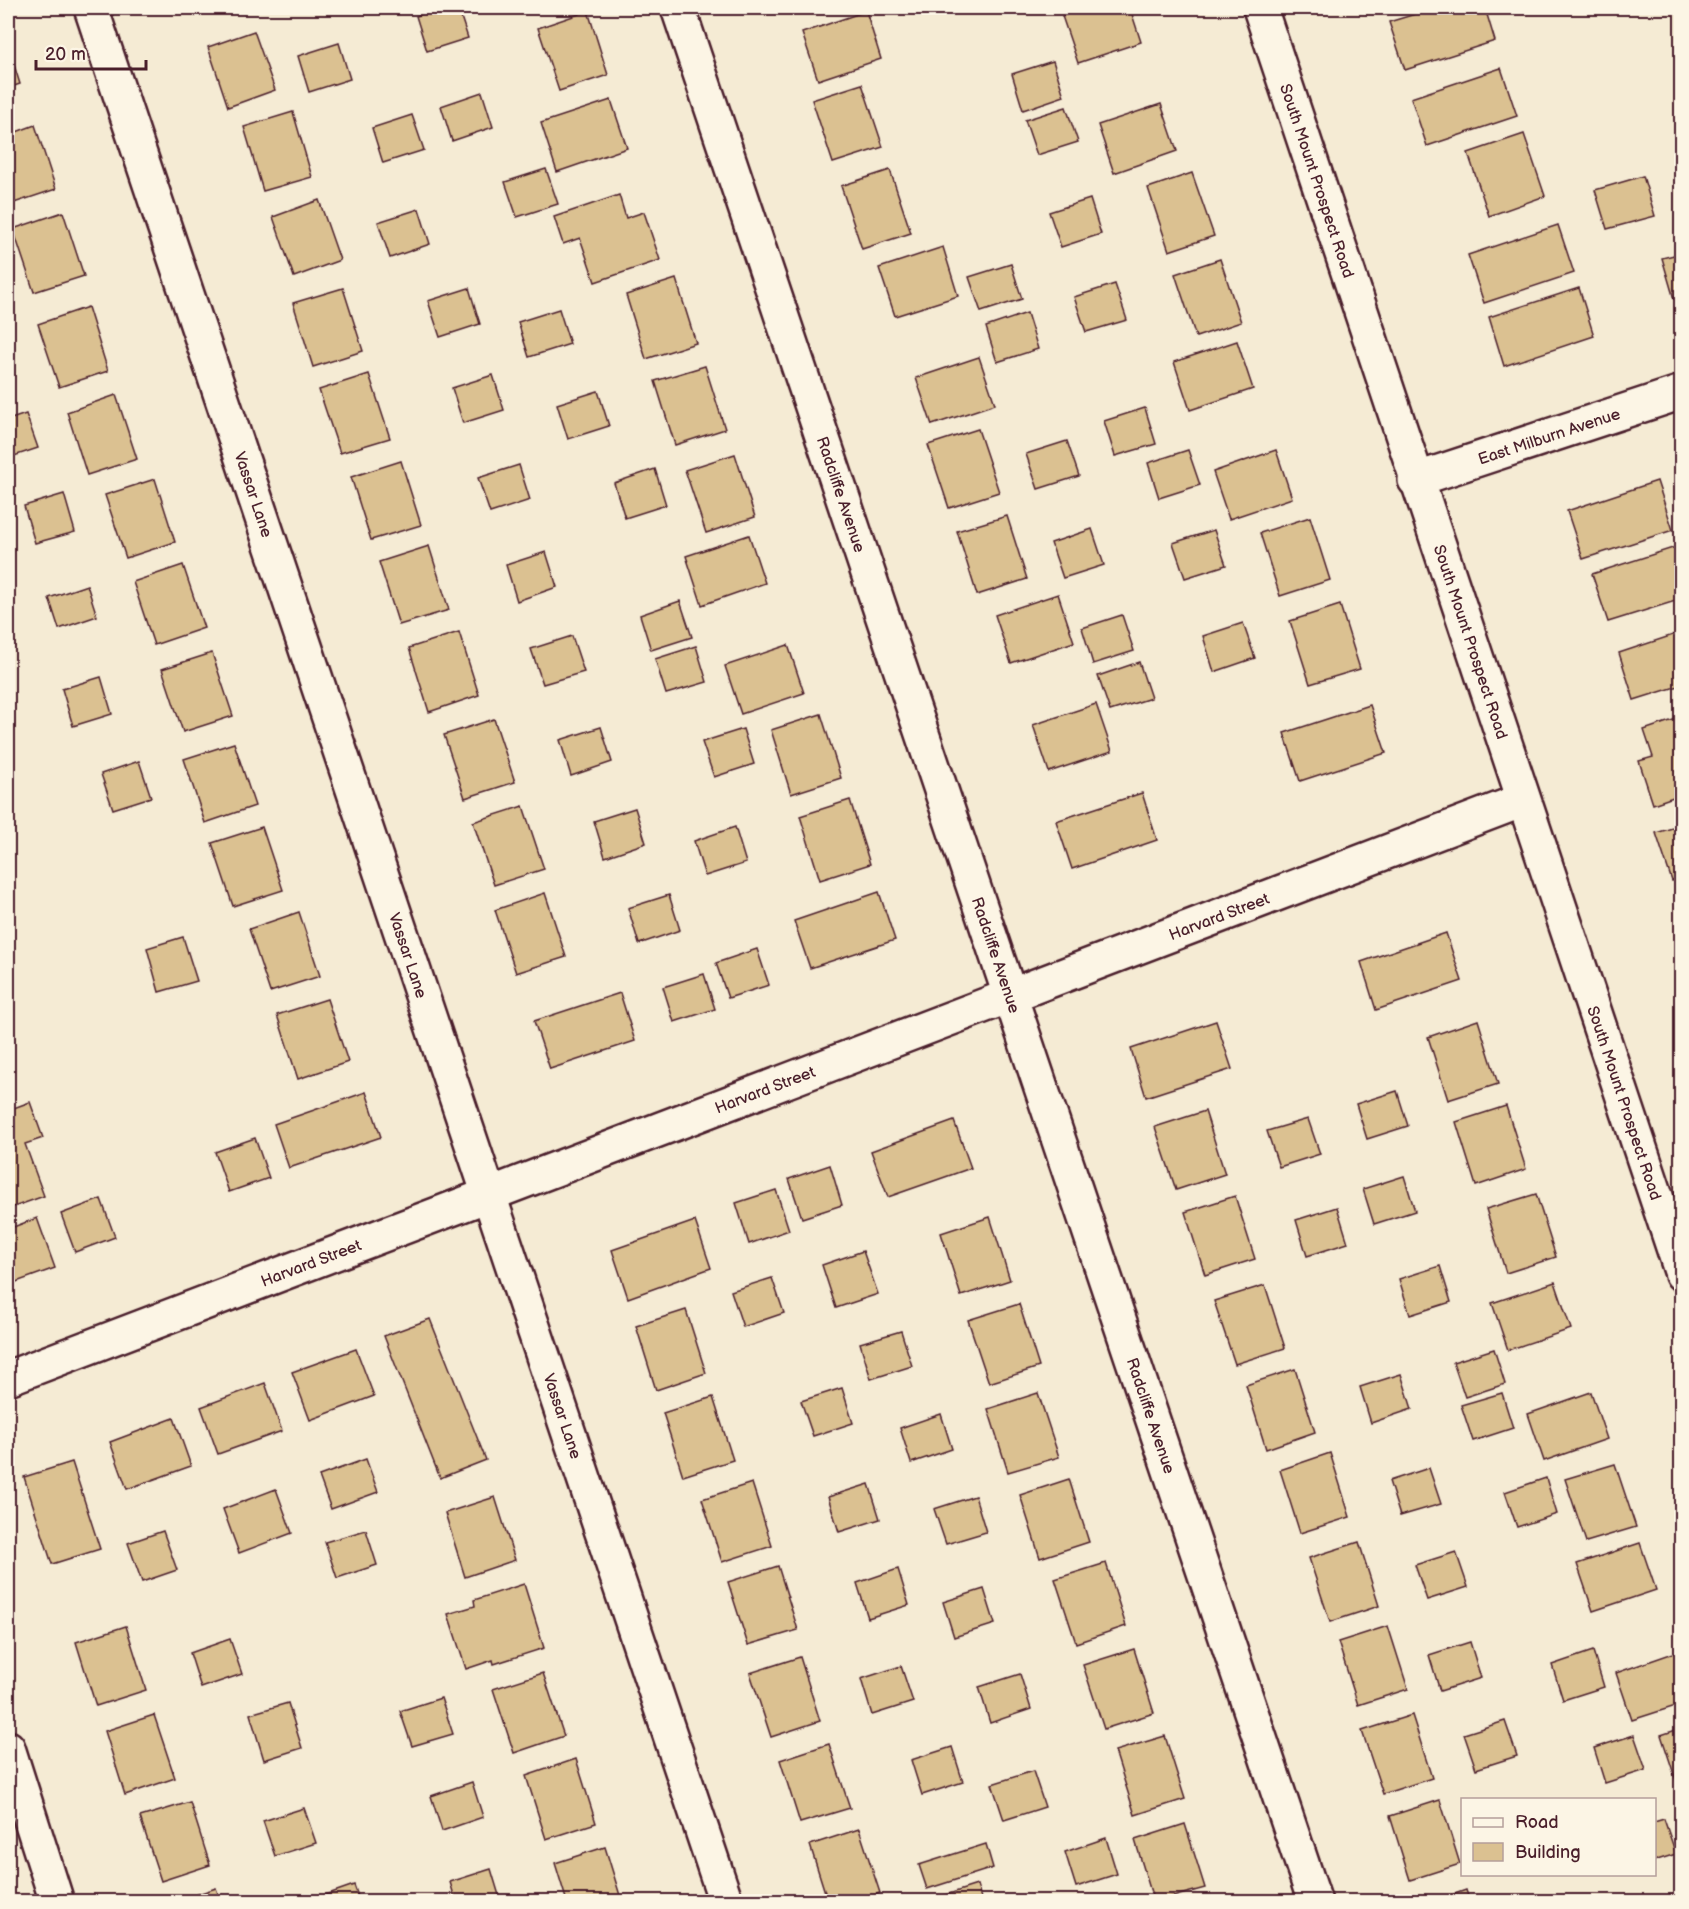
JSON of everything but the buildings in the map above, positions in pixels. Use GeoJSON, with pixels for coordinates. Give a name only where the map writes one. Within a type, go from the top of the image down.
{"type":"FeatureCollection","features":[{"type":"Feature","properties":{"kind":"street","name":"Vassar Lane"},"geometry":{"type":"LineString","coordinates":[[91,8],[726,1902]]}},
{"type":"Feature","properties":{"kind":"street","name":"Radcliffe Avenue"},"geometry":{"type":"LineString","coordinates":[[678,8],[1315,1902]]}},
{"type":"Feature","properties":{"kind":"street","name":"South Mount Prospect Road"},"geometry":{"type":"LineString","coordinates":[[1260,8],[1682,1274]]}},
{"type":"Feature","properties":{"kind":"street","name":"East Milburn Avenue"},"geometry":{"type":"LineString","coordinates":[[1416,480],[1682,392]]}},
{"type":"Feature","properties":{"kind":"street","name":"Harvard Street"},"geometry":{"type":"LineString","coordinates":[[8,1378],[489,1192],[1523,800]]}},
{"type":"Feature","properties":{"kind":"street"},"geometry":{"type":"LineString","coordinates":[[8,1748],[57,1902]]}}]}
